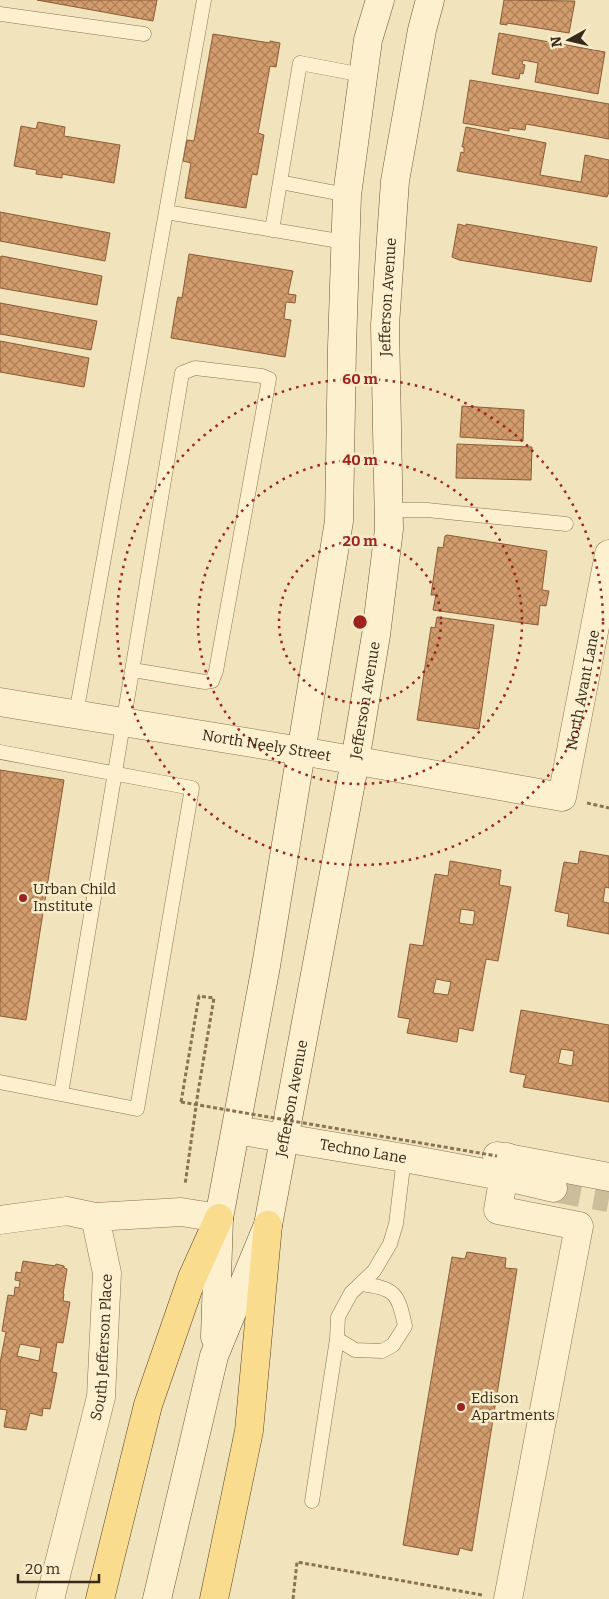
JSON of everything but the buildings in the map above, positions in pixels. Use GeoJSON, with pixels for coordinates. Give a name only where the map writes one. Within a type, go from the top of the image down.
{"type":"FeatureCollection","features":[{"type":"Feature","properties":{"kind":"main road","name":"Jefferson Avenue"},"geometry":{"type":"LineString","coordinates":[[214,1356],[219,1218],[266,966],[340,521],[347,195],[368,40],[380,0]]}},
{"type":"Feature","properties":{"kind":"main road","name":"Jefferson Avenue"},"geometry":{"type":"LineString","coordinates":[[157,1599],[214,1356],[268,1225],[355,761],[376,635],[389,529],[385,325],[395,181],[422,30],[430,0]]}},
{"type":"Feature","properties":{"kind":"main road","name":"North Avant Lane"},"geometry":{"type":"LineString","coordinates":[[562,797],[609,554]]}},
{"type":"Feature","properties":{"kind":"main road","name":"North Neely Street"},"geometry":{"type":"LineString","coordinates":[[0,702],[301,751],[562,797]]}},
{"type":"Feature","properties":{"kind":"main road","name":"Techno Lane"},"geometry":{"type":"LineString","coordinates":[[236,1130],[404,1158],[502,1167],[554,1188]]}},
{"type":"Feature","properties":{"kind":"main road"},"geometry":{"type":"LineString","coordinates":[[508,1599],[579,1226],[498,1210],[502,1167],[609,1177]]}},
{"type":"Feature","properties":{"kind":"main road"},"geometry":{"type":"LineString","coordinates":[[0,1220],[67,1211],[95,1217],[180,1212],[219,1218],[192,1278],[148,1404],[100,1599]]}},
{"type":"Feature","properties":{"kind":"main road","name":"South Jefferson Place"},"geometry":{"type":"LineString","coordinates":[[50,1599],[101,1397],[108,1273],[95,1217]]}},
{"type":"Feature","properties":{"kind":"main road"},"geometry":{"type":"LineString","coordinates":[[214,1599],[249,1430],[268,1225]]}},
{"type":"Feature","properties":{"kind":"lane"},"geometry":{"type":"LineString","coordinates":[[76,714],[204,0]]}},
{"type":"Feature","properties":{"kind":"lane"},"geometry":{"type":"LineString","coordinates":[[0,14],[144,34]]}},
{"type":"Feature","properties":{"kind":"lane"},"geometry":{"type":"LineString","coordinates":[[272,230],[300,63],[363,75]]}},
{"type":"Feature","properties":{"kind":"lane"},"geometry":{"type":"LineString","coordinates":[[280,182],[347,195]]}},
{"type":"Feature","properties":{"kind":"lane"},"geometry":{"type":"LineString","coordinates":[[166,212],[345,242]]}},
{"type":"Feature","properties":{"kind":"lane"},"geometry":{"type":"LineString","coordinates":[[61,1094],[124,722],[132,670],[182,373],[195,368],[262,376],[269,379],[216,671],[212,681],[205,682],[132,670]]}},
{"type":"Feature","properties":{"kind":"lane"},"geometry":{"type":"LineString","coordinates":[[388,510],[427,510],[566,524]]}},
{"type":"Feature","properties":{"kind":"lane"},"geometry":{"type":"LineString","coordinates":[[0,752],[192,788],[137,1109],[0,1082]]}},
{"type":"Feature","properties":{"kind":"lane"},"geometry":{"type":"LineString","coordinates":[[312,1501],[337,1339],[338,1317],[351,1293],[374,1271],[390,1244],[396,1224],[404,1158]]}},
{"type":"Feature","properties":{"kind":"lane"},"geometry":{"type":"LineString","coordinates":[[337,1339],[355,1350],[382,1351],[393,1345],[405,1326],[399,1301],[394,1294],[384,1287],[361,1284]]}},
{"type":"Feature","properties":{"kind":"path"},"geometry":{"type":"LineString","coordinates":[[180,1212],[198,1092],[214,998],[199,996],[181,1102],[502,1167]]}},
{"type":"Feature","properties":{"kind":"path"},"geometry":{"type":"LineString","coordinates":[[293,1599],[297,1562],[508,1599]]}},
{"type":"Feature","properties":{"kind":"tunnel"},"geometry":{"type":"LineString","coordinates":[[553,1188],[609,1198]]}},
{"type":"Feature","properties":{"kind":"place","name":"Urban Child Institute"},"geometry":{"type":"Point","coordinates":[23,898]}},
{"type":"Feature","properties":{"kind":"place","name":"Edison Apartments"},"geometry":{"type":"Point","coordinates":[461,1407]}}]}
